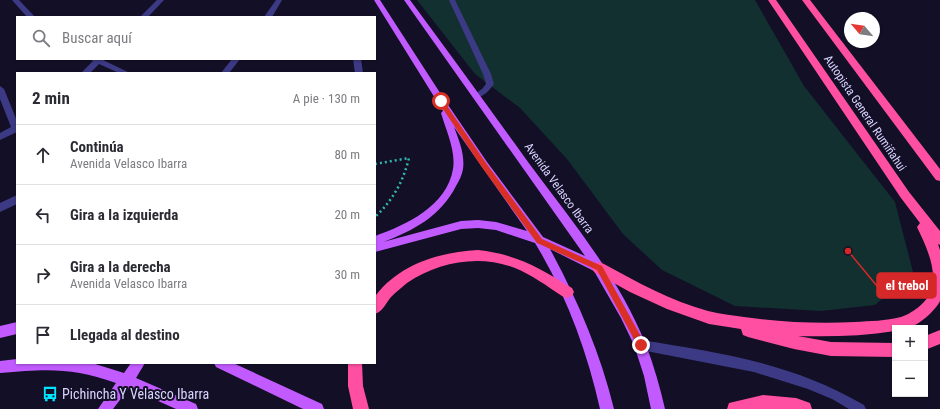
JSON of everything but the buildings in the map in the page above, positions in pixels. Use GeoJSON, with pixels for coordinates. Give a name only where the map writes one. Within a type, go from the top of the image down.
{"type":"FeatureCollection","features":[{"type":"Feature","properties":{"kind":"highway","name":"Autopista General Rumiñahui"},"geometry":{"type":"LineString","coordinates":[[772,0],[905,195],[940,240]]}},
{"type":"Feature","properties":{"kind":"highway","name":"Autopista General Rumiñahui"},"geometry":{"type":"LineString","coordinates":[[806,0],[940,177]]}},
{"type":"Feature","properties":{"kind":"highway"},"geometry":{"type":"LineString","coordinates":[[905,195],[930,240],[937,259],[940,276]]}},
{"type":"Feature","properties":{"kind":"highway"},"geometry":{"type":"LineString","coordinates":[[376,307],[387,291],[409,274],[444,259],[466,256],[488,256],[511,261],[536,272],[567,292]]}},
{"type":"Feature","properties":{"kind":"highway"},"geometry":{"type":"LineString","coordinates":[[599,268],[666,303],[709,318],[786,340],[831,349],[892,350]]}},
{"type":"Feature","properties":{"kind":"highway"},"geometry":{"type":"LineString","coordinates":[[709,318],[785,329],[836,330],[872,328],[904,323],[919,314],[931,304],[937,294],[940,281]]}},
{"type":"Feature","properties":{"kind":"highway"},"geometry":{"type":"LineString","coordinates":[[928,342],[940,337]]}},
{"type":"Feature","properties":{"kind":"highway"},"geometry":{"type":"LineString","coordinates":[[355,364],[354,372],[361,409]]}},
{"type":"Feature","properties":{"kind":"highway"},"geometry":{"type":"LineString","coordinates":[[735,409],[763,403],[796,406],[804,409]]}},
{"type":"Feature","properties":{"kind":"main road"},"geometry":{"type":"LineString","coordinates":[[378,0],[441,101],[484,164],[540,241],[567,292],[586,337],[607,409]]}},
{"type":"Feature","properties":{"kind":"main road","name":"Avenida Velasco Ibarra"},"geometry":{"type":"LineString","coordinates":[[407,0],[599,268],[641,345],[655,388],[658,409]]}},
{"type":"Feature","properties":{"kind":"main road"},"geometry":{"type":"LineString","coordinates":[[376,240],[421,220],[440,204],[451,188],[458,171],[457,155],[441,101]]}},
{"type":"Feature","properties":{"kind":"main road"},"geometry":{"type":"LineString","coordinates":[[376,248],[446,228],[478,224],[500,226],[540,241],[599,268]]}},
{"type":"Feature","properties":{"kind":"main road"},"geometry":{"type":"LineString","coordinates":[[0,332],[16,328]]}},
{"type":"Feature","properties":{"kind":"main road"},"geometry":{"type":"LineString","coordinates":[[0,367],[36,364],[73,365],[126,379],[191,409]]}},
{"type":"Feature","properties":{"kind":"main road"},"geometry":{"type":"LineString","coordinates":[[105,409],[138,364]]}},
{"type":"Feature","properties":{"kind":"main road"},"geometry":{"type":"LineString","coordinates":[[222,364],[317,409]]}},
{"type":"Feature","properties":{"kind":"street"},"geometry":{"type":"LineString","coordinates":[[15,0],[30,16]]}},
{"type":"Feature","properties":{"kind":"street"},"geometry":{"type":"LineString","coordinates":[[145,16],[161,0]]}},
{"type":"Feature","properties":{"kind":"street"},"geometry":{"type":"LineString","coordinates":[[269,16],[279,0]]}},
{"type":"Feature","properties":{"kind":"street"},"geometry":{"type":"LineString","coordinates":[[86,72],[97,60],[124,72]]}},
{"type":"Feature","properties":{"kind":"street"},"geometry":{"type":"LineString","coordinates":[[226,72],[235,60]]}},
{"type":"Feature","properties":{"kind":"street"},"geometry":{"type":"LineString","coordinates":[[357,60],[359,72]]}},
{"type":"Feature","properties":{"kind":"street"},"geometry":{"type":"LineString","coordinates":[[0,88],[16,129],[0,137]]}},
{"type":"Feature","properties":{"kind":"street"},"geometry":{"type":"LineString","coordinates":[[0,208],[16,200]]}},
{"type":"Feature","properties":{"kind":"lane"},"geometry":{"type":"LineString","coordinates":[[452,0],[487,74],[490,84],[485,91],[476,96]]}},
{"type":"Feature","properties":{"kind":"lane"},"geometry":{"type":"LineString","coordinates":[[641,345],[727,360],[795,377],[860,409]]}},
{"type":"Feature","properties":{"kind":"path"},"geometry":{"type":"LineString","coordinates":[[376,164],[409,158],[405,175],[395,195],[376,216]]}},
{"type":"Feature","properties":{"kind":"green space"},"geometry":{"type":"Polygon","coordinates":[[[417,0],[755,0],[804,86],[895,202],[913,272],[875,305],[821,311],[735,306],[662,270],[623,234],[567,159],[520,108],[475,74],[417,0]]]}},
{"type":"Feature","properties":{"kind":"place","name":"el trebol"},"geometry":{"type":"Point","coordinates":[848,251]}},
{"type":"Feature","properties":{"kind":"place","name":"Pichincha Y Velasco Ibarra"},"geometry":{"type":"Point","coordinates":[50,394]}},
{"type":"Feature","properties":{"kind":"route"},"geometry":{"type":"LineString","coordinates":[[441,101],[509,200],[540,241],[599,268],[641,345]]}}]}
